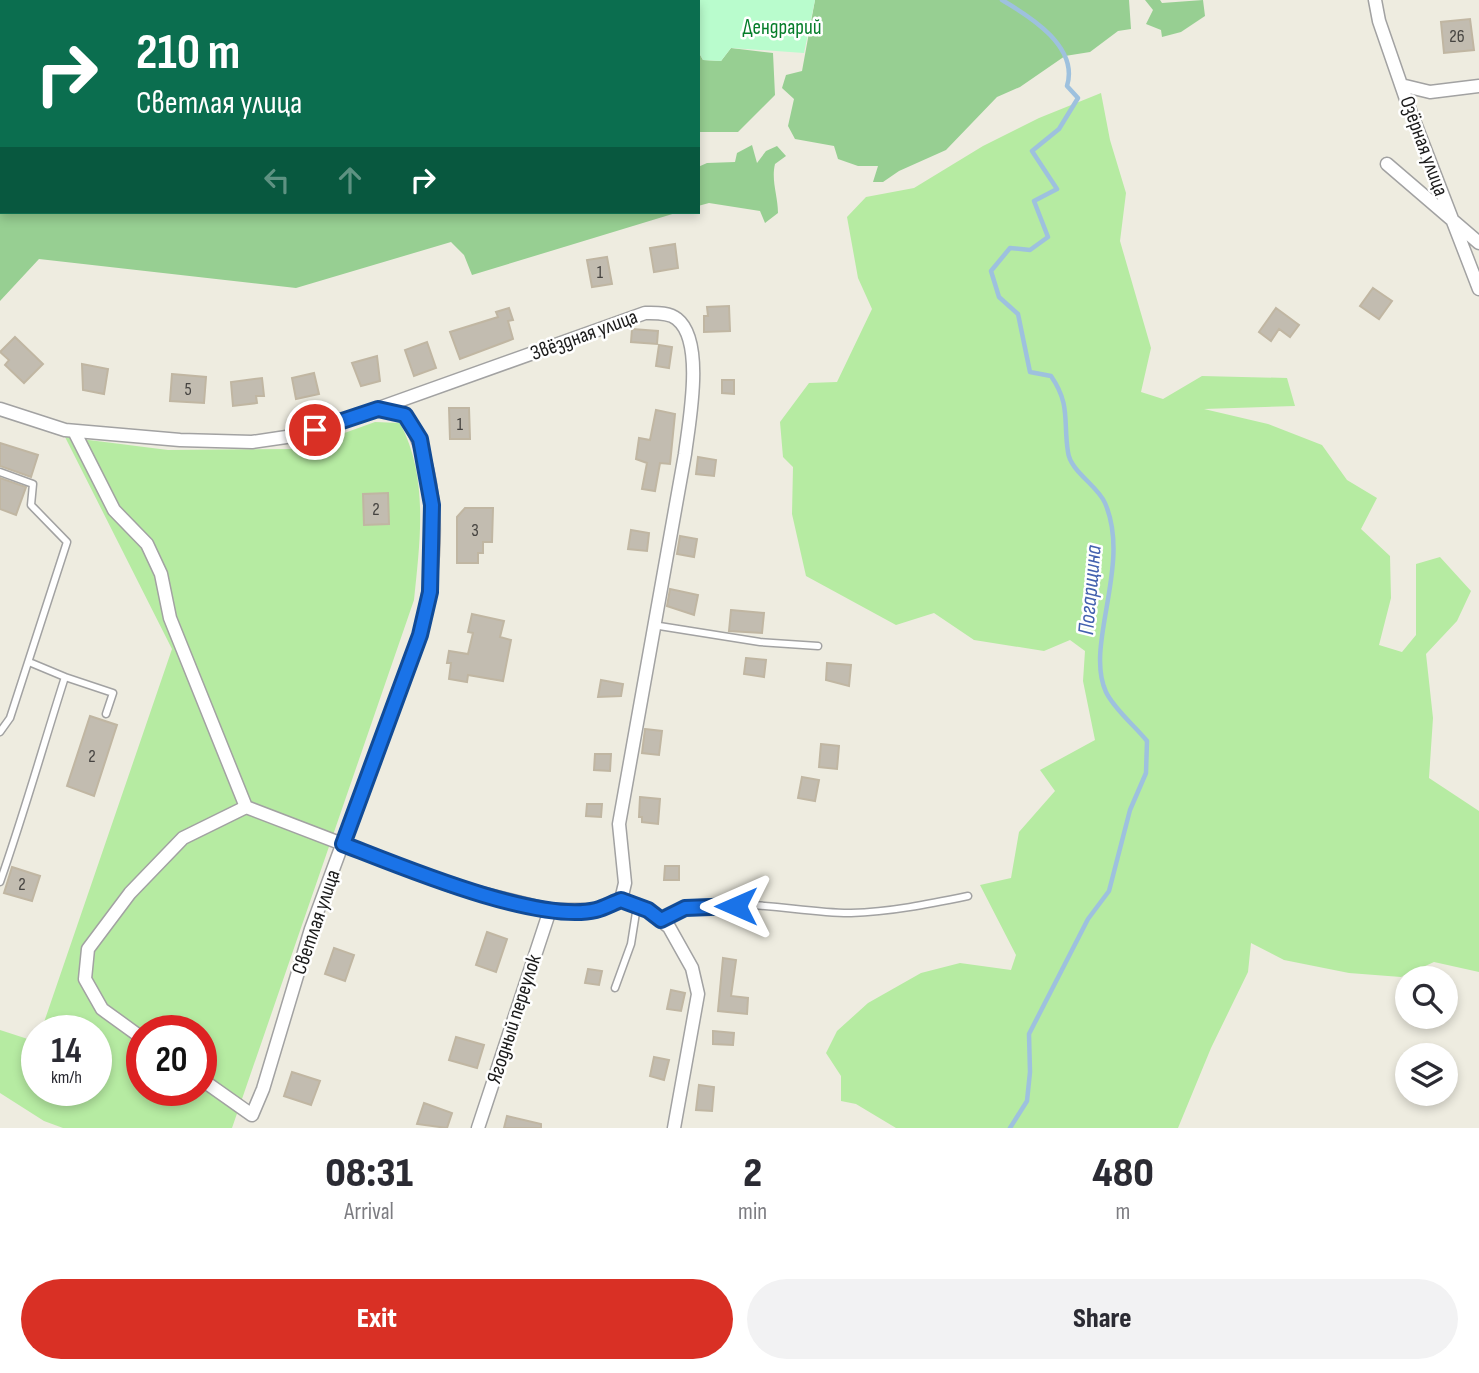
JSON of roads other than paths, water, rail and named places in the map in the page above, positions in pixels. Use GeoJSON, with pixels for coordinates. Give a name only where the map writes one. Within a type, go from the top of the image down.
{"type":"FeatureCollection","features":[{"type":"Feature","properties":{"kind":"street","name":"Озёрная улица"},"geometry":{"type":"LineString","coordinates":[[1376,0],[1401,85],[1479,289]]}},
{"type":"Feature","properties":{"kind":"street"},"geometry":{"type":"LineString","coordinates":[[1401,85],[1430,92],[1479,86]]}},
{"type":"Feature","properties":{"kind":"street"},"geometry":{"type":"LineString","coordinates":[[1387,164],[1479,243]]}},
{"type":"Feature","properties":{"kind":"street","name":"Звёздная улица"},"geometry":{"type":"LineString","coordinates":[[0,409],[74,431],[124,437],[252,442],[293,436],[378,409],[645,313],[662,313],[677,318],[689,338],[691,400],[685,454],[652,625],[619,824],[625,883],[621,900]]}},
{"type":"Feature","properties":{"kind":"street","name":"Светлая улица"},"geometry":{"type":"LineString","coordinates":[[217,1090],[252,1115],[263,1089],[311,929],[420,635],[430,592],[432,505],[420,439],[405,415],[378,409]]}},
{"type":"Feature","properties":{"kind":"street"},"geometry":{"type":"LineString","coordinates":[[74,431],[114,510],[147,544],[162,574],[170,618],[246,807]]}},
{"type":"Feature","properties":{"kind":"street"},"geometry":{"type":"LineString","coordinates":[[126,1026],[102,1009],[85,979],[88,949],[130,893],[183,838],[246,807],[452,886],[550,910],[594,910],[621,900],[661,920],[669,927],[692,968],[698,994],[674,1128]]}},
{"type":"Feature","properties":{"kind":"street","name":"Ягодный переулок"},"geometry":{"type":"LineString","coordinates":[[478,1128],[550,910]]}},
{"type":"Feature","properties":{"kind":"lane"},"geometry":{"type":"LineString","coordinates":[[0,472],[33,485],[31,505],[67,542],[10,718],[0,732]]}},
{"type":"Feature","properties":{"kind":"lane"},"geometry":{"type":"LineString","coordinates":[[652,625],[761,642],[818,646]]}},
{"type":"Feature","properties":{"kind":"lane"},"geometry":{"type":"LineString","coordinates":[[29,662],[113,693],[106,714]]}},
{"type":"Feature","properties":{"kind":"lane"},"geometry":{"type":"LineString","coordinates":[[0,882],[33,787],[35,770],[65,677]]}},
{"type":"Feature","properties":{"kind":"lane"},"geometry":{"type":"LineString","coordinates":[[661,920],[674,911],[694,906],[770,907],[852,913],[898,910],[968,896]]}},
{"type":"Feature","properties":{"kind":"lane"},"geometry":{"type":"LineString","coordinates":[[615,988],[631,944],[637,906]]}},
{"type":"Feature","properties":{"kind":"waterway","name":"Погарщина"},"geometry":{"type":"LineString","coordinates":[[1002,0],[1038,24],[1059,46],[1066,58],[1069,72],[1067,86],[1078,98],[1059,129],[1032,151],[1057,189],[1034,201],[1048,237],[1030,250],[1010,248],[991,271],[999,297],[1018,314],[1030,372],[1051,376],[1057,386],[1064,405],[1070,459],[1105,503],[1112,527],[1113,552],[1100,651],[1101,673],[1110,698],[1147,741],[1146,773],[1130,810],[1109,891],[1088,919],[1029,1034],[1030,1072],[1027,1101],[1010,1128]]}},
{"type":"Feature","properties":{"kind":"park label","name":"Дендрарий"},"geometry":{"type":"Point","coordinates":[782,27]}}]}
